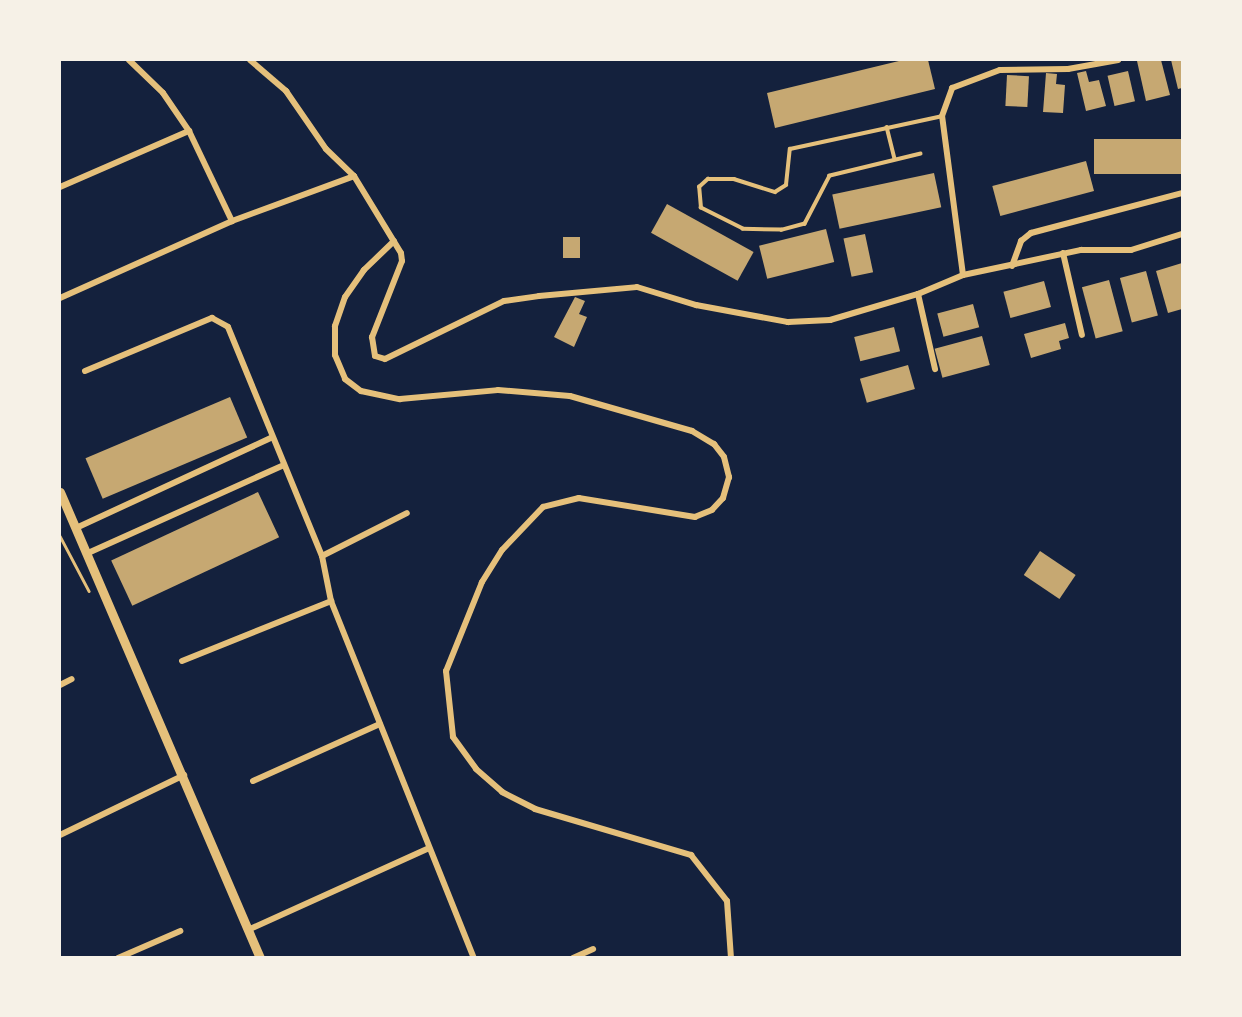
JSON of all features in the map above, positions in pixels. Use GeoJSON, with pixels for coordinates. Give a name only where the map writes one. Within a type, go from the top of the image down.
{"type":"FeatureCollection","features":[{"type":"Feature","properties":{"kind":"main road"},"geometry":{"type":"LineString","coordinates":[[60,493],[184,775],[260,957]]}},
{"type":"Feature","properties":{"kind":"street"},"geometry":{"type":"LineString","coordinates":[[129,60],[163,93],[189,131],[232,221]]}},
{"type":"Feature","properties":{"kind":"street"},"geometry":{"type":"LineString","coordinates":[[250,60],[286,91],[326,149],[354,176],[394,241],[402,261],[371,347],[374,356],[385,359],[504,301],[637,287],[696,305],[788,322],[830,320],[918,294],[963,275],[1063,253],[1131,250],[1182,234]]}},
{"type":"Feature","properties":{"kind":"street"},"geometry":{"type":"LineString","coordinates":[[963,275],[942,116],[952,88],[966,80],[1000,70],[1068,69],[1118,60]]}},
{"type":"Feature","properties":{"kind":"street"},"geometry":{"type":"LineString","coordinates":[[60,187],[189,131]]}},
{"type":"Feature","properties":{"kind":"street"},"geometry":{"type":"LineString","coordinates":[[60,298],[232,221],[354,176]]}},
{"type":"Feature","properties":{"kind":"street"},"geometry":{"type":"LineString","coordinates":[[1012,266],[1021,240],[1031,233],[1182,192]]}},
{"type":"Feature","properties":{"kind":"street"},"geometry":{"type":"LineString","coordinates":[[394,241],[364,270],[345,297],[335,326],[335,355],[345,379],[361,391],[400,399],[498,390],[570,396],[692,431],[714,444],[724,457],[729,477],[723,498],[712,510],[695,517],[579,498],[543,507],[502,550],[482,582],[446,671],[453,737],[476,769],[502,792],[535,809],[691,855],[709,871],[727,901],[731,957]]}},
{"type":"Feature","properties":{"kind":"street"},"geometry":{"type":"LineString","coordinates":[[1063,253],[1082,335]]}},
{"type":"Feature","properties":{"kind":"street"},"geometry":{"type":"LineString","coordinates":[[918,294],[935,369]]}},
{"type":"Feature","properties":{"kind":"street"},"geometry":{"type":"LineString","coordinates":[[85,371],[212,318],[228,327],[282,466],[322,556],[331,601],[474,957]]}},
{"type":"Feature","properties":{"kind":"street"},"geometry":{"type":"LineString","coordinates":[[76,528],[271,438]]}},
{"type":"Feature","properties":{"kind":"street"},"geometry":{"type":"LineString","coordinates":[[88,553],[282,466]]}},
{"type":"Feature","properties":{"kind":"street"},"geometry":{"type":"LineString","coordinates":[[322,556],[408,513]]}},
{"type":"Feature","properties":{"kind":"street"},"geometry":{"type":"LineString","coordinates":[[182,661],[331,601]]}},
{"type":"Feature","properties":{"kind":"street"},"geometry":{"type":"LineString","coordinates":[[60,685],[72,679]]}},
{"type":"Feature","properties":{"kind":"street"},"geometry":{"type":"LineString","coordinates":[[253,781],[380,724]]}},
{"type":"Feature","properties":{"kind":"street"},"geometry":{"type":"LineString","coordinates":[[60,835],[184,775]]}},
{"type":"Feature","properties":{"kind":"street"},"geometry":{"type":"LineString","coordinates":[[250,929],[429,848]]}},
{"type":"Feature","properties":{"kind":"street"},"geometry":{"type":"LineString","coordinates":[[118,957],[180,930]]}},
{"type":"Feature","properties":{"kind":"street"},"geometry":{"type":"LineString","coordinates":[[573,957],[593,949]]}},
{"type":"Feature","properties":{"kind":"lane"},"geometry":{"type":"LineString","coordinates":[[921,154],[830,176],[805,223],[782,230],[743,229],[701,208],[699,187],[708,179],[734,179],[775,192],[786,185],[790,149],[942,116]]}},
{"type":"Feature","properties":{"kind":"lane"},"geometry":{"type":"LineString","coordinates":[[887,126],[895,159]]}},
{"type":"Feature","properties":{"kind":"building"},"geometry":{"type":"Polygon","coordinates":[[[903,60],[928,60],[935,89],[775,128],[767,93],[903,60]]]}},
{"type":"Feature","properties":{"kind":"building"},"geometry":{"type":"Polygon","coordinates":[[[1161,60],[1170,95],[1146,101],[1137,61],[1161,60]]]}},
{"type":"Feature","properties":{"kind":"building"},"geometry":{"type":"Polygon","coordinates":[[[1171,60],[1182,60],[1182,88],[1178,89],[1171,60]]]}},
{"type":"Feature","properties":{"kind":"building"},"geometry":{"type":"Polygon","coordinates":[[[1086,71],[1089,82],[1099,80],[1106,106],[1086,111],[1077,73],[1086,71]]]}},
{"type":"Feature","properties":{"kind":"building"},"geometry":{"type":"Polygon","coordinates":[[[1128,71],[1135,101],[1115,106],[1108,76],[1128,71]]]}},
{"type":"Feature","properties":{"kind":"building"},"geometry":{"type":"Polygon","coordinates":[[[1046,73],[1057,74],[1056,84],[1065,85],[1063,113],[1043,112],[1046,73]]]}},
{"type":"Feature","properties":{"kind":"building"},"geometry":{"type":"Polygon","coordinates":[[[1007,75],[1029,76],[1027,107],[1005,106],[1007,75]]]}},
{"type":"Feature","properties":{"kind":"building"},"geometry":{"type":"Polygon","coordinates":[[[1094,139],[1182,139],[1182,174],[1094,174],[1094,139]]]}},
{"type":"Feature","properties":{"kind":"building"},"geometry":{"type":"Polygon","coordinates":[[[1086,161],[1094,191],[1000,216],[992,186],[1086,161]]]}},
{"type":"Feature","properties":{"kind":"building"},"geometry":{"type":"Polygon","coordinates":[[[934,173],[941,207],[840,229],[832,195],[934,173]]]}},
{"type":"Feature","properties":{"kind":"building"},"geometry":{"type":"Polygon","coordinates":[[[667,204],[754,252],[738,281],[651,233],[667,204]]]}},
{"type":"Feature","properties":{"kind":"building"},"geometry":{"type":"Polygon","coordinates":[[[826,229],[834,262],[767,279],[759,246],[826,229]]]}},
{"type":"Feature","properties":{"kind":"building"},"geometry":{"type":"Polygon","coordinates":[[[865,234],[873,272],[852,277],[843,239],[865,234]]]}},
{"type":"Feature","properties":{"kind":"building"},"geometry":{"type":"Polygon","coordinates":[[[563,237],[580,237],[580,258],[563,258],[563,237]]]}},
{"type":"Feature","properties":{"kind":"building"},"geometry":{"type":"Polygon","coordinates":[[[1182,263],[1182,309],[1168,313],[1156,271],[1182,263]]]}},
{"type":"Feature","properties":{"kind":"building"},"geometry":{"type":"Polygon","coordinates":[[[1146,271],[1158,315],[1132,322],[1120,278],[1146,271]]]}},
{"type":"Feature","properties":{"kind":"building"},"geometry":{"type":"Polygon","coordinates":[[[1109,280],[1123,331],[1096,338],[1082,287],[1109,280]]]}},
{"type":"Feature","properties":{"kind":"building"},"geometry":{"type":"Polygon","coordinates":[[[1044,281],[1051,307],[1010,318],[1003,292],[1044,281]]]}},
{"type":"Feature","properties":{"kind":"building"},"geometry":{"type":"Polygon","coordinates":[[[575,297],[585,301],[579,314],[587,317],[574,347],[554,337],[575,297]]]}},
{"type":"Feature","properties":{"kind":"building"},"geometry":{"type":"Polygon","coordinates":[[[973,304],[979,327],[943,337],[937,314],[973,304]]]}},
{"type":"Feature","properties":{"kind":"building"},"geometry":{"type":"Polygon","coordinates":[[[1065,323],[1069,338],[1059,341],[1061,349],[1031,358],[1024,334],[1065,323]]]}},
{"type":"Feature","properties":{"kind":"building"},"geometry":{"type":"Polygon","coordinates":[[[894,327],[900,351],[860,361],[854,337],[894,327]]]}},
{"type":"Feature","properties":{"kind":"building"},"geometry":{"type":"Polygon","coordinates":[[[982,336],[990,365],[942,378],[935,349],[982,336]]]}},
{"type":"Feature","properties":{"kind":"building"},"geometry":{"type":"Polygon","coordinates":[[[908,365],[915,389],[867,403],[860,379],[908,365]]]}},
{"type":"Feature","properties":{"kind":"building"},"geometry":{"type":"Polygon","coordinates":[[[230,397],[247,438],[103,499],[85,458],[230,397]]]}},
{"type":"Feature","properties":{"kind":"building"},"geometry":{"type":"Polygon","coordinates":[[[258,492],[279,537],[132,606],[111,560],[258,492]]]}},
{"type":"Feature","properties":{"kind":"building"},"geometry":{"type":"Polygon","coordinates":[[[1040,551],[1076,575],[1059,599],[1024,575],[1040,551]]]}}]}
